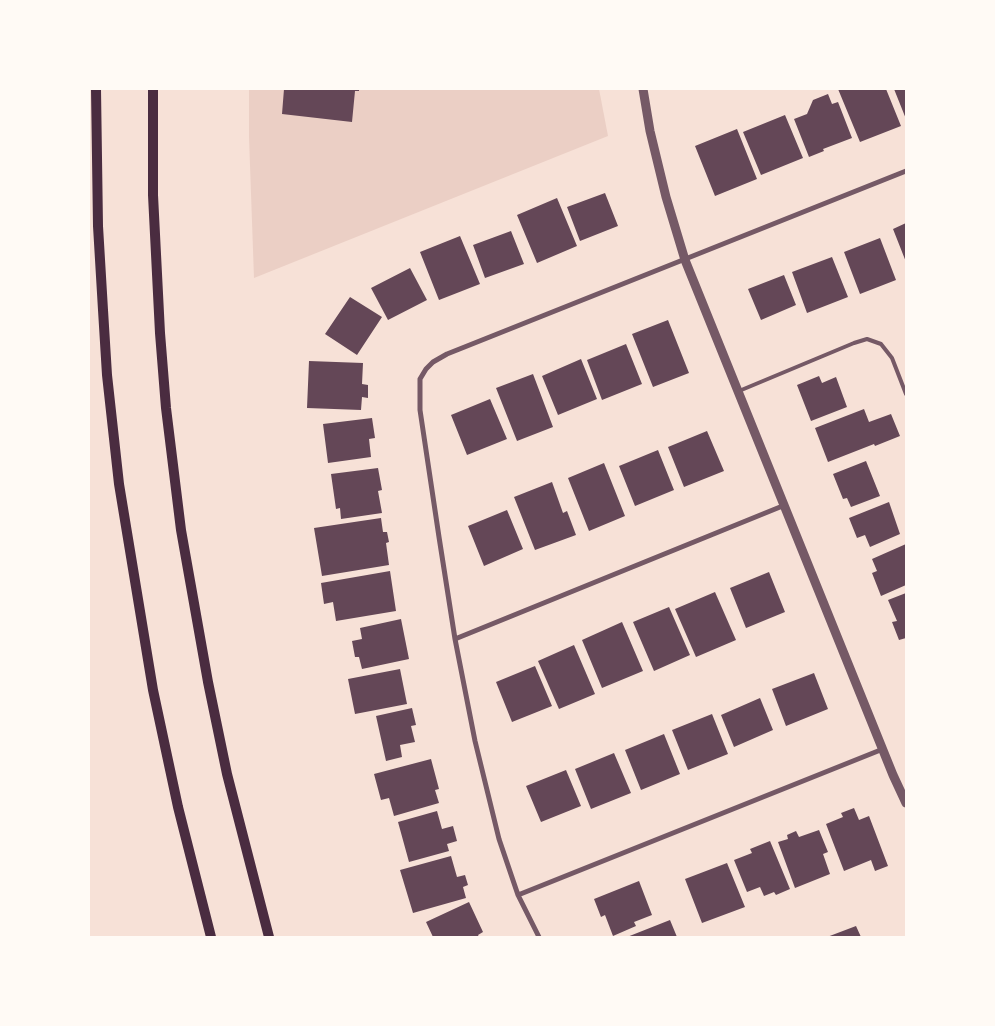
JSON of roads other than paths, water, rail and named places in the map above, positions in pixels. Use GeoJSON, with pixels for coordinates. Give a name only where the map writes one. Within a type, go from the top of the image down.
{"type":"FeatureCollection","features":[{"type":"Feature","properties":{"kind":"main road"},"geometry":{"type":"LineString","coordinates":[[96,89],[98,226],[108,384],[119,484],[154,698],[178,807],[211,937]]}},
{"type":"Feature","properties":{"kind":"main road"},"geometry":{"type":"LineString","coordinates":[[153,89],[153,195],[160,333],[166,408],[179,520],[195,614],[225,765],[269,937]]}},
{"type":"Feature","properties":{"kind":"street"},"geometry":{"type":"LineString","coordinates":[[644,89],[650,131],[666,198],[685,260],[906,803]]}},
{"type":"Feature","properties":{"kind":"street"},"geometry":{"type":"LineString","coordinates":[[539,937],[518,895],[499,839],[477,750],[455,639],[420,410],[420,379],[433,362],[447,354],[906,171]]}},
{"type":"Feature","properties":{"kind":"street"},"geometry":{"type":"LineString","coordinates":[[455,639],[785,505]]}},
{"type":"Feature","properties":{"kind":"street"},"geometry":{"type":"LineString","coordinates":[[518,895],[883,749]]}},
{"type":"Feature","properties":{"kind":"lane"},"geometry":{"type":"LineString","coordinates":[[738,391],[867,339],[881,344],[892,358],[906,394]]}}]}
